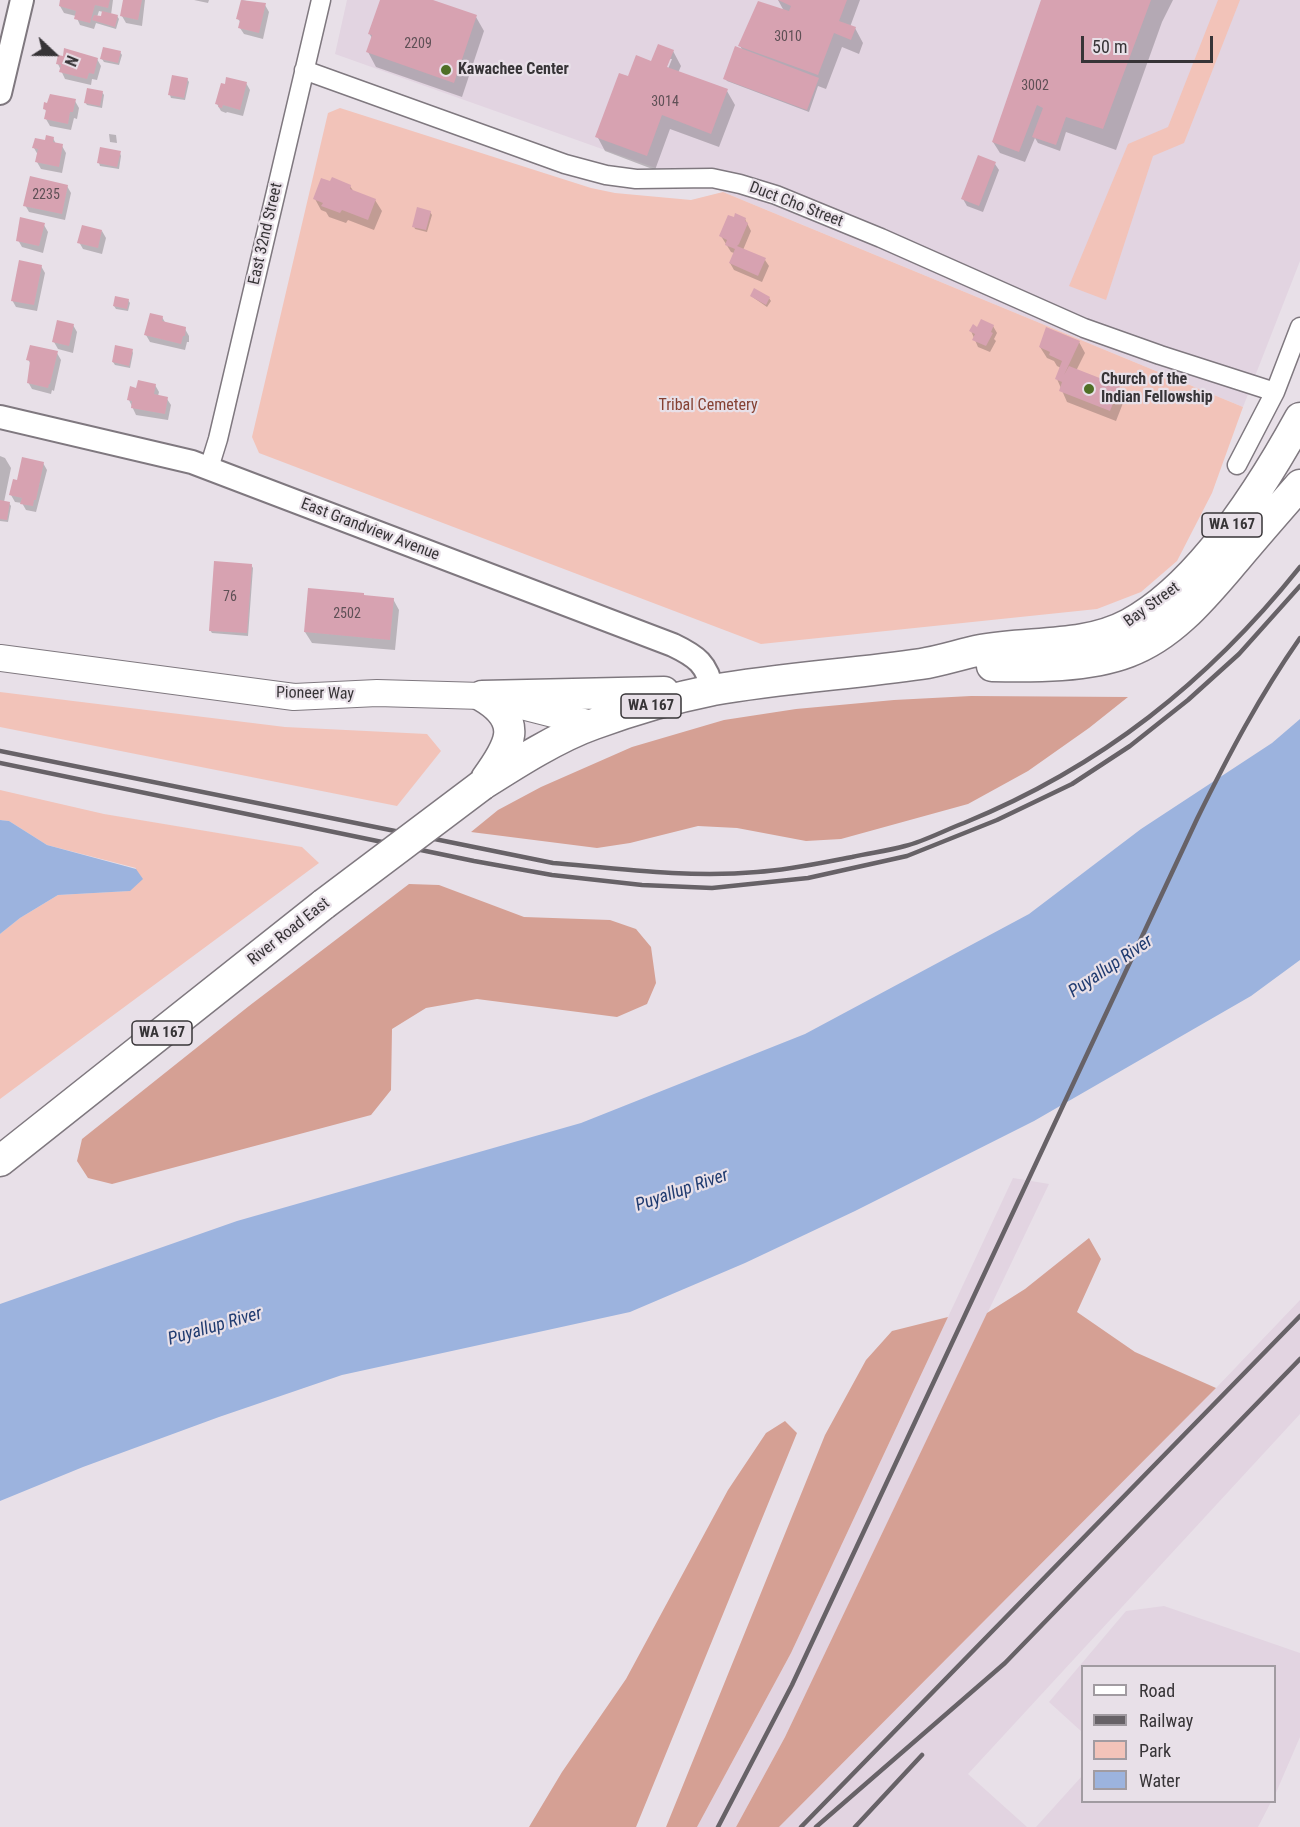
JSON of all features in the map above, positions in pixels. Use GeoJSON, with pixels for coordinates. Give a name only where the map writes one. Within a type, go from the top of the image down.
{"type":"FeatureCollection","features":[{"type":"Feature","properties":{"kind":"main road","name":"Bay Street"},"geometry":{"type":"LineString","coordinates":[[712,691],[923,664],[982,650],[1097,636],[1120,628],[1144,615],[1183,584],[1224,535],[1260,486],[1300,417]]}},
{"type":"Feature","properties":{"kind":"main road","name":"Bay Street"},"geometry":{"type":"LineString","coordinates":[[923,664],[1009,667],[1079,663],[1116,656],[1141,647],[1155,639],[1186,614],[1300,484]]}},
{"type":"Feature","properties":{"kind":"main road","name":"Pioneer Way"},"geometry":{"type":"LineString","coordinates":[[0,658],[294,697],[377,693],[482,696],[592,724]]}},
{"type":"Feature","properties":{"kind":"main road"},"geometry":{"type":"LineString","coordinates":[[482,696],[712,691]]}},
{"type":"Feature","properties":{"kind":"main road","name":"WA 167"},"geometry":{"type":"LineString","coordinates":[[592,724],[671,700],[712,691]]}},
{"type":"Feature","properties":{"kind":"main road"},"geometry":{"type":"LineString","coordinates":[[482,696],[500,708],[510,729],[502,757],[482,785]]}},
{"type":"Feature","properties":{"kind":"main road","name":"River Road East"},"geometry":{"type":"LineString","coordinates":[[0,1161],[324,904],[482,785],[523,759],[592,724]]}},
{"type":"Feature","properties":{"kind":"street"},"geometry":{"type":"LineString","coordinates":[[0,93],[22,0]]}},
{"type":"Feature","properties":{"kind":"street","name":"East 32nd Street"},"geometry":{"type":"LineString","coordinates":[[209,468],[218,439],[321,0]]}},
{"type":"Feature","properties":{"kind":"street","name":"Duct Cho Street"},"geometry":{"type":"LineString","coordinates":[[304,70],[565,164],[606,175],[636,179],[712,178],[776,195],[881,238],[1084,328],[1275,392]]}},
{"type":"Feature","properties":{"kind":"street"},"geometry":{"type":"LineString","coordinates":[[1237,465],[1275,392],[1300,327]]}},
{"type":"Feature","properties":{"kind":"street","name":"East Grandview Avenue"},"geometry":{"type":"LineString","coordinates":[[0,417],[131,446],[209,468],[673,645],[700,661],[710,677],[712,691]]}},
{"type":"Feature","properties":{"kind":"shaded area"},"geometry":{"type":"Polygon","coordinates":[[[347,0],[1300,0],[1300,261],[1243,407],[723,192],[335,54],[347,0]]]}},
{"type":"Feature","properties":{"kind":"shaded area"},"geometry":{"type":"Polygon","coordinates":[[[971,696],[1128,697],[1028,771],[968,804],[841,839],[806,841],[737,828],[698,826],[630,843],[597,848],[471,832],[498,810],[541,787],[632,747],[724,720],[796,709],[971,696]]]}},
{"type":"Feature","properties":{"kind":"shaded area"},"geometry":{"type":"Polygon","coordinates":[[[409,884],[439,885],[524,917],[610,920],[636,929],[651,947],[656,983],[647,1004],[617,1017],[477,999],[426,1008],[392,1029],[391,1090],[371,1115],[112,1184],[88,1178],[77,1161],[82,1139],[249,1006],[409,884]]]}},
{"type":"Feature","properties":{"kind":"shaded area"},"geometry":{"type":"Polygon","coordinates":[[[1013,1178],[1049,1184],[785,1737],[736,1827],[697,1827],[791,1653],[1013,1178]]]}},
{"type":"Feature","properties":{"kind":"shaded area"},"geometry":{"type":"Polygon","coordinates":[[[1089,1238],[1101,1259],[1077,1312],[1135,1352],[1216,1388],[779,1827],[736,1827],[785,1737],[987,1313],[1025,1289],[1089,1238]]]}},
{"type":"Feature","properties":{"kind":"shaded area"},"geometry":{"type":"Polygon","coordinates":[[[1300,1300],[1300,1414],[968,1774],[1027,1827],[779,1827],[1216,1388],[1300,1300]]]}},
{"type":"Feature","properties":{"kind":"shaded area"},"geometry":{"type":"Polygon","coordinates":[[[948,1317],[791,1653],[697,1827],[666,1827],[825,1435],[866,1360],[892,1331],[948,1317]]]}},
{"type":"Feature","properties":{"kind":"shaded area"},"geometry":{"type":"Polygon","coordinates":[[[785,1421],[797,1433],[636,1827],[529,1827],[562,1772],[626,1679],[728,1490],[766,1433],[785,1421]]]}},
{"type":"Feature","properties":{"kind":"shaded area"},"geometry":{"type":"Polygon","coordinates":[[[1164,1606],[1300,1653],[1300,1737],[1276,1793],[1276,1665],[1081,1665],[1081,1731],[1049,1702],[1126,1611],[1164,1606]]]}},
{"type":"Feature","properties":{"kind":"shaded area"},"geometry":{"type":"Polygon","coordinates":[[[1081,1777],[1081,1803],[1270,1803],[1258,1827],[1036,1827],[1081,1777]]]}},
{"type":"Feature","properties":{"kind":"green space"},"geometry":{"type":"Polygon","coordinates":[[[1218,0],[1240,0],[1184,143],[1153,156],[1106,300],[1069,286],[1128,144],[1168,127],[1218,0]]]}},
{"type":"Feature","properties":{"kind":"green space","name":"Tribal Cemetery"},"geometry":{"type":"Polygon","coordinates":[[[340,108],[591,188],[615,193],[691,200],[723,192],[1243,407],[1212,493],[1177,561],[1141,592],[1097,609],[761,644],[259,453],[252,437],[328,113],[340,108]]]}},
{"type":"Feature","properties":{"kind":"green space"},"geometry":{"type":"Polygon","coordinates":[[[0,692],[285,727],[427,734],[441,751],[397,806],[0,727],[0,692]]]}},
{"type":"Feature","properties":{"kind":"green space"},"geometry":{"type":"Polygon","coordinates":[[[0,790],[104,814],[302,847],[319,863],[0,1099],[0,934],[20,918],[58,895],[129,891],[136,868],[47,845],[9,821],[0,820],[0,790]]]}},
{"type":"Feature","properties":{"kind":"water","name":"Puyallup River"},"geometry":{"type":"Polygon","coordinates":[[[1300,719],[1300,960],[1251,996],[1034,1121],[855,1211],[745,1263],[630,1312],[342,1375],[83,1467],[0,1501],[0,1304],[237,1221],[581,1123],[805,1034],[1029,914],[1141,829],[1272,743],[1300,719]]]}},
{"type":"Feature","properties":{"kind":"water"},"geometry":{"type":"Polygon","coordinates":[[[0,820],[9,821],[47,845],[136,869],[143,879],[130,891],[58,895],[20,918],[0,934],[0,820]]]}},
{"type":"Feature","properties":{"kind":"building"},"geometry":{"type":"Polygon","coordinates":[[[60,0],[110,0],[108,8],[95,5],[90,23],[74,19],[76,11],[59,6],[60,0]]]}},
{"type":"Feature","properties":{"kind":"building"},"geometry":{"type":"Polygon","coordinates":[[[123,0],[142,0],[138,20],[120,16],[123,0]]]}},
{"type":"Feature","properties":{"kind":"building"},"geometry":{"type":"Polygon","coordinates":[[[241,0],[266,3],[259,33],[238,28],[240,20],[236,19],[241,0]]]}},
{"type":"Feature","properties":{"kind":"building"},"geometry":{"type":"Polygon","coordinates":[[[380,0],[433,0],[477,15],[454,83],[366,52],[372,35],[368,34],[380,0]]]}},
{"type":"Feature","properties":{"kind":"building"},"geometry":{"type":"Polygon","coordinates":[[[778,0],[847,0],[839,21],[856,27],[851,40],[834,33],[818,75],[738,46],[758,1],[789,11],[791,6],[778,0]]]}},
{"type":"Feature","properties":{"kind":"building"},"geometry":{"type":"Polygon","coordinates":[[[1041,0],[1151,0],[1103,129],[1066,117],[1056,145],[1032,137],[1043,108],[1037,105],[1019,152],[992,142],[1041,0]]]}},
{"type":"Feature","properties":{"kind":"building"},"geometry":{"type":"Polygon","coordinates":[[[102,11],[118,15],[115,27],[92,20],[94,15],[101,16],[102,11]]]}},
{"type":"Feature","properties":{"kind":"building"},"geometry":{"type":"Polygon","coordinates":[[[658,44],[674,50],[667,67],[728,89],[711,134],[662,115],[647,156],[595,137],[619,73],[628,76],[636,55],[651,61],[658,44]]]}},
{"type":"Feature","properties":{"kind":"building"},"geometry":{"type":"Polygon","coordinates":[[[735,46],[819,78],[807,110],[723,79],[735,46]]]}},
{"type":"Feature","properties":{"kind":"building"},"geometry":{"type":"Polygon","coordinates":[[[103,47],[121,51],[118,63],[100,59],[103,47]]]}},
{"type":"Feature","properties":{"kind":"building"},"geometry":{"type":"Polygon","coordinates":[[[64,48],[98,58],[94,74],[89,73],[87,79],[59,72],[61,65],[56,64],[58,55],[63,56],[64,48]]]}},
{"type":"Feature","properties":{"kind":"building"},"geometry":{"type":"Polygon","coordinates":[[[172,75],[188,78],[184,98],[168,95],[172,75]]]}},
{"type":"Feature","properties":{"kind":"building"},"geometry":{"type":"Polygon","coordinates":[[[226,77],[247,82],[240,110],[223,105],[222,108],[215,104],[221,83],[225,84],[226,77]]]}},
{"type":"Feature","properties":{"kind":"building"},"geometry":{"type":"Polygon","coordinates":[[[87,88],[103,91],[100,106],[84,103],[87,88]]]}},
{"type":"Feature","properties":{"kind":"building"},"geometry":{"type":"Polygon","coordinates":[[[50,94],[76,99],[68,124],[44,119],[46,110],[43,109],[44,102],[47,103],[50,94]]]}},
{"type":"Feature","properties":{"kind":"building"},"geometry":{"type":"Polygon","coordinates":[[[46,135],[54,137],[53,142],[63,144],[59,167],[35,162],[38,149],[32,148],[35,138],[45,140],[46,135]]]}},
{"type":"Feature","properties":{"kind":"building"},"geometry":{"type":"Polygon","coordinates":[[[100,147],[121,151],[117,167],[97,163],[100,147]]]}},
{"type":"Feature","properties":{"kind":"building"},"geometry":{"type":"Polygon","coordinates":[[[978,155],[996,162],[979,206],[961,199],[978,155]]]}},
{"type":"Feature","properties":{"kind":"building"},"geometry":{"type":"Polygon","coordinates":[[[30,176],[68,185],[62,214],[23,206],[30,176]]]}},
{"type":"Feature","properties":{"kind":"building"},"geometry":{"type":"Polygon","coordinates":[[[332,177],[351,185],[350,189],[376,199],[368,220],[342,210],[340,213],[321,206],[323,203],[313,199],[321,178],[330,181],[332,177]]]}},
{"type":"Feature","properties":{"kind":"building"},"geometry":{"type":"Polygon","coordinates":[[[417,207],[431,211],[426,230],[412,227],[417,207]]]}},
{"type":"Feature","properties":{"kind":"building"},"geometry":{"type":"Polygon","coordinates":[[[735,213],[746,218],[745,221],[748,223],[737,246],[766,258],[758,276],[729,263],[735,249],[725,245],[727,240],[719,236],[728,215],[734,217],[735,213]]]}},
{"type":"Feature","properties":{"kind":"building"},"geometry":{"type":"Polygon","coordinates":[[[20,217],[45,223],[39,246],[16,241],[20,217]]]}},
{"type":"Feature","properties":{"kind":"building"},"geometry":{"type":"Polygon","coordinates":[[[82,225],[102,230],[98,248],[77,243],[82,225]]]}},
{"type":"Feature","properties":{"kind":"building"},"geometry":{"type":"Polygon","coordinates":[[[19,260],[42,265],[34,305],[11,301],[19,260]]]}},
{"type":"Feature","properties":{"kind":"building"},"geometry":{"type":"Polygon","coordinates":[[[754,288],[770,297],[766,305],[750,296],[754,288]]]}},
{"type":"Feature","properties":{"kind":"building"},"geometry":{"type":"Polygon","coordinates":[[[115,296],[129,299],[127,309],[113,306],[115,296]]]}},
{"type":"Feature","properties":{"kind":"building"},"geometry":{"type":"Polygon","coordinates":[[[150,313],[163,316],[162,321],[186,327],[181,344],[144,335],[150,313]]]}},
{"type":"Feature","properties":{"kind":"building"},"geometry":{"type":"Polygon","coordinates":[[[981,319],[994,325],[991,332],[993,333],[986,346],[972,340],[975,334],[969,331],[973,324],[977,327],[981,319]]]}},
{"type":"Feature","properties":{"kind":"building"},"geometry":{"type":"Polygon","coordinates":[[[57,320],[74,324],[69,346],[52,342],[57,320]]]}},
{"type":"Feature","properties":{"kind":"building"},"geometry":{"type":"Polygon","coordinates":[[[1046,327],[1080,341],[1064,375],[1069,366],[1120,386],[1110,411],[1059,391],[1062,382],[1055,379],[1062,361],[1039,347],[1046,327]]]}},
{"type":"Feature","properties":{"kind":"building"},"geometry":{"type":"Polygon","coordinates":[[[30,345],[58,351],[48,388],[27,383],[30,361],[26,360],[30,345]]]}},
{"type":"Feature","properties":{"kind":"building"},"geometry":{"type":"Polygon","coordinates":[[[115,345],[133,349],[129,366],[112,362],[115,345]]]}},
{"type":"Feature","properties":{"kind":"building"},"geometry":{"type":"Polygon","coordinates":[[[138,380],[156,384],[154,394],[168,397],[165,414],[131,408],[132,401],[127,400],[130,386],[136,388],[138,380]]]}},
{"type":"Feature","properties":{"kind":"building"},"geometry":{"type":"Polygon","coordinates":[[[22,457],[44,462],[33,506],[20,504],[22,498],[9,495],[13,479],[17,480],[22,457]]]}},
{"type":"Feature","properties":{"kind":"building"},"geometry":{"type":"Polygon","coordinates":[[[0,500],[10,502],[7,520],[0,519],[0,500]]]}},
{"type":"Feature","properties":{"kind":"building"},"geometry":{"type":"Polygon","coordinates":[[[214,561],[252,564],[247,633],[209,631],[214,561]]]}},
{"type":"Feature","properties":{"kind":"building"},"geometry":{"type":"Polygon","coordinates":[[[308,588],[394,598],[390,640],[304,632],[308,588]]]}},
{"type":"Feature","properties":{"kind":"railway"},"geometry":{"type":"LineString","coordinates":[[0,751],[553,863],[706,874],[781,870],[912,844],[1014,801],[1061,776],[1106,748],[1189,684],[1228,648],[1300,567]]}},
{"type":"Feature","properties":{"kind":"railway"},"geometry":{"type":"LineString","coordinates":[[0,763],[552,875],[642,885],[712,888],[808,878],[907,856],[997,820],[1072,784],[1130,746],[1188,700],[1239,654],[1300,586]]}},
{"type":"Feature","properties":{"kind":"railway"},"geometry":{"type":"LineString","coordinates":[[718,1827],[792,1685],[1197,819],[1245,726],[1271,681],[1300,638]]}},
{"type":"Feature","properties":{"kind":"railway"},"geometry":{"type":"LineString","coordinates":[[801,1827],[1300,1316]]}},
{"type":"Feature","properties":{"kind":"railway"},"geometry":{"type":"LineString","coordinates":[[816,1827],[1005,1663],[1300,1359]]}},
{"type":"Feature","properties":{"kind":"railway"},"geometry":{"type":"LineString","coordinates":[[855,1827],[922,1755]]}},
{"type":"Feature","properties":{"kind":"place","name":"Kawachee Center"},"geometry":{"type":"Point","coordinates":[446,70]}},
{"type":"Feature","properties":{"kind":"place","name":"Church of the Indian Fellowship"},"geometry":{"type":"Point","coordinates":[1089,389]}}]}
